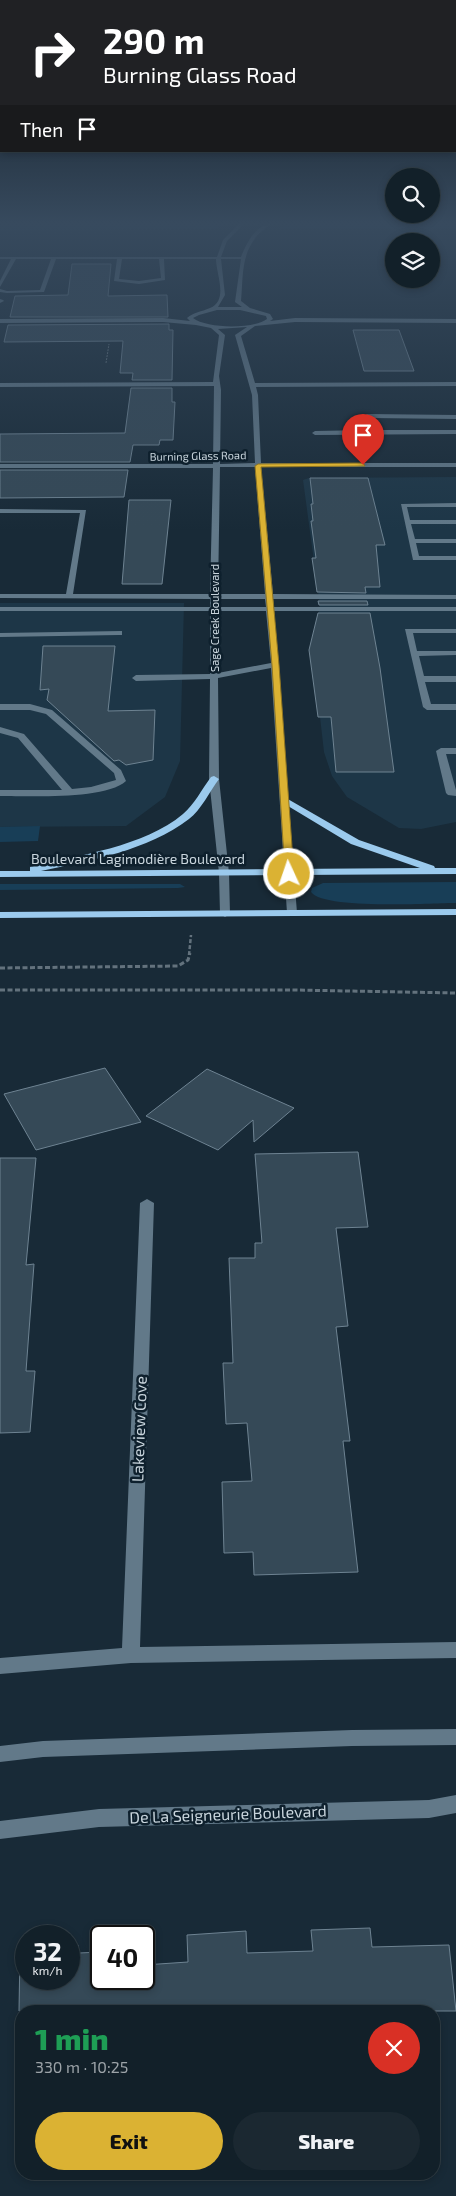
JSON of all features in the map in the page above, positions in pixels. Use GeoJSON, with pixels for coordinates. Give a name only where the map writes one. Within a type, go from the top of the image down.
{"type":"FeatureCollection","features":[{"type":"Feature","properties":{"kind":"main road"},"geometry":{"type":"LineString","coordinates":[[12,874],[98,854],[151,838],[187,816],[214,779]]}},
{"type":"Feature","properties":{"kind":"main road"},"geometry":{"type":"LineString","coordinates":[[286,801],[355,842],[439,871]]}},
{"type":"Feature","properties":{"kind":"main road","name":"Boulevard Lagimodière Boulevard"},"geometry":{"type":"LineString","coordinates":[[0,874],[289,874],[456,871]]}},
{"type":"Feature","properties":{"kind":"main road"},"geometry":{"type":"LineString","coordinates":[[0,915],[456,912]]}},
{"type":"Feature","properties":{"kind":"street"},"geometry":{"type":"LineString","coordinates":[[213,327],[234,326]]}},
{"type":"Feature","properties":{"kind":"street"},"geometry":{"type":"LineString","coordinates":[[252,326],[238,335],[255,395],[258,466],[276,665],[292,913]]}},
{"type":"Feature","properties":{"kind":"street","name":"Sage Creek Boulevard"},"geometry":{"type":"LineString","coordinates":[[213,327],[222,335],[223,345],[216,363],[216,384],[218,390],[214,596],[214,779],[224,873],[225,914]]}},
{"type":"Feature","properties":{"kind":"street"},"geometry":{"type":"LineString","coordinates":[[0,385],[216,384]]}},
{"type":"Feature","properties":{"kind":"street"},"geometry":{"type":"LineString","coordinates":[[252,385],[456,384]]}},
{"type":"Feature","properties":{"kind":"street"},"geometry":{"type":"LineString","coordinates":[[372,432],[367,416],[456,417]]}},
{"type":"Feature","properties":{"kind":"street"},"geometry":{"type":"LineString","coordinates":[[315,433],[456,432]]}},
{"type":"Feature","properties":{"kind":"street","name":"Burning Glass Road"},"geometry":{"type":"LineString","coordinates":[[0,466],[456,465]]}},
{"type":"Feature","properties":{"kind":"street"},"geometry":{"type":"LineString","coordinates":[[456,505],[403,505],[416,558],[456,558]]}},
{"type":"Feature","properties":{"kind":"street"},"geometry":{"type":"LineString","coordinates":[[0,511],[84,511],[69,596]]}},
{"type":"Feature","properties":{"kind":"street"},"geometry":{"type":"LineString","coordinates":[[407,522],[456,522]]}},
{"type":"Feature","properties":{"kind":"street"},"geometry":{"type":"LineString","coordinates":[[412,541],[456,541]]}},
{"type":"Feature","properties":{"kind":"street"},"geometry":{"type":"LineString","coordinates":[[0,596],[456,597]]}},
{"type":"Feature","properties":{"kind":"street"},"geometry":{"type":"LineString","coordinates":[[0,609],[456,609]]}},
{"type":"Feature","properties":{"kind":"street"},"geometry":{"type":"LineString","coordinates":[[456,631],[408,631],[427,707],[456,707]]}},
{"type":"Feature","properties":{"kind":"street"},"geometry":{"type":"LineString","coordinates":[[0,634],[119,633]]}},
{"type":"Feature","properties":{"kind":"street"},"geometry":{"type":"LineString","coordinates":[[414,654],[456,654]]}},
{"type":"Feature","properties":{"kind":"street"},"geometry":{"type":"LineString","coordinates":[[136,678],[215,676],[276,665]]}},
{"type":"Feature","properties":{"kind":"street"},"geometry":{"type":"LineString","coordinates":[[420,679],[456,679]]}},
{"type":"Feature","properties":{"kind":"street"},"geometry":{"type":"LineString","coordinates":[[0,707],[30,707],[49,712],[118,772],[120,781],[101,789],[69,792],[0,793]]}},
{"type":"Feature","properties":{"kind":"street"},"geometry":{"type":"LineString","coordinates":[[0,730],[21,736],[69,792]]}},
{"type":"Feature","properties":{"kind":"street"},"geometry":{"type":"LineString","coordinates":[[456,751],[441,751],[450,793],[456,793]]}},
{"type":"Feature","properties":{"kind":"street","name":"Lakeview Cove"},"geometry":{"type":"LineString","coordinates":[[130,1654],[147,1203]]}},
{"type":"Feature","properties":{"kind":"street"},"geometry":{"type":"LineString","coordinates":[[0,1666],[130,1654],[456,1650]]}},
{"type":"Feature","properties":{"kind":"street"},"geometry":{"type":"LineString","coordinates":[[0,1754],[43,1749],[352,1738],[456,1737]]}},
{"type":"Feature","properties":{"kind":"street","name":"De La Seigneurie Boulevard"},"geometry":{"type":"LineString","coordinates":[[0,1830],[99,1818],[429,1809],[456,1804]]}},
{"type":"Feature","properties":{"kind":"path"},"geometry":{"type":"LineString","coordinates":[[0,968],[178,966],[188,960],[191,949],[191,914]]}},
{"type":"Feature","properties":{"kind":"path"},"geometry":{"type":"LineString","coordinates":[[0,990],[294,990],[456,993]]}},
{"type":"Feature","properties":{"kind":"shaded area"},"geometry":{"type":"Polygon","coordinates":[[[456,477],[456,822],[421,829],[399,828],[347,797],[332,776],[324,752],[312,647],[320,606],[303,480],[309,478],[456,477]]]}},
{"type":"Feature","properties":{"kind":"shaded area"},"geometry":{"type":"Polygon","coordinates":[[[0,603],[184,603],[180,761],[165,797],[126,826],[0,827],[0,603]]]}},
{"type":"Feature","properties":{"kind":"shaded area"},"geometry":{"type":"Polygon","coordinates":[[[40,826],[38,841],[0,842],[0,827],[40,826]]]}},
{"type":"Feature","properties":{"kind":"shaded area"},"geometry":{"type":"Polygon","coordinates":[[[456,882],[456,903],[356,903],[320,898],[311,892],[312,888],[323,883],[456,882]]]}},
{"type":"Feature","properties":{"kind":"shaded area"},"geometry":{"type":"Polygon","coordinates":[[[0,884],[180,884],[185,887],[0,890],[0,884]]]}},
{"type":"Feature","properties":{"kind":"building"},"geometry":{"type":"Polygon","coordinates":[[[8,326],[169,326],[169,330],[173,330],[172,380],[132,380],[133,373],[120,373],[123,341],[4,342],[8,326]]]}},
{"type":"Feature","properties":{"kind":"building"},"geometry":{"type":"Polygon","coordinates":[[[353,330],[399,330],[414,371],[364,371],[353,330]]]}},
{"type":"Feature","properties":{"kind":"building"},"geometry":{"type":"Polygon","coordinates":[[[131,388],[172,388],[172,402],[175,402],[173,440],[160,440],[159,445],[133,445],[130,462],[0,462],[0,434],[125,433],[131,388]]]}},
{"type":"Feature","properties":{"kind":"building"},"geometry":{"type":"Polygon","coordinates":[[[0,470],[128,470],[124,497],[0,498],[0,470]]]}},
{"type":"Feature","properties":{"kind":"building"},"geometry":{"type":"Polygon","coordinates":[[[310,478],[368,478],[385,545],[376,545],[380,587],[365,587],[366,593],[317,592],[312,558],[316,558],[311,521],[313,521],[311,504],[313,504],[310,478]]]}},
{"type":"Feature","properties":{"kind":"building"},"geometry":{"type":"Polygon","coordinates":[[[129,500],[171,500],[162,584],[122,584],[129,500]]]}},
{"type":"Feature","properties":{"kind":"building"},"geometry":{"type":"Polygon","coordinates":[[[318,601],[367,601],[368,605],[319,605],[318,601]]]}},
{"type":"Feature","properties":{"kind":"building"},"geometry":{"type":"Polygon","coordinates":[[[318,613],[370,613],[380,668],[394,772],[336,772],[331,717],[318,717],[309,650],[318,613]]]}},
{"type":"Feature","properties":{"kind":"building"},"geometry":{"type":"Polygon","coordinates":[[[43,646],[115,646],[108,711],[155,710],[153,760],[126,765],[119,760],[114,761],[47,700],[49,689],[40,690],[43,646]]]}},
{"type":"Feature","properties":{"kind":"building"},"geometry":{"type":"Polygon","coordinates":[[[105,1068],[141,1122],[36,1150],[4,1094],[105,1068]]]}},
{"type":"Feature","properties":{"kind":"building"},"geometry":{"type":"Polygon","coordinates":[[[207,1069],[294,1108],[254,1142],[253,1120],[218,1150],[146,1116],[207,1069]]]}},
{"type":"Feature","properties":{"kind":"building"},"geometry":{"type":"Polygon","coordinates":[[[358,1152],[368,1227],[336,1228],[348,1326],[336,1327],[350,1441],[343,1441],[358,1572],[254,1575],[253,1552],[224,1553],[222,1482],[252,1481],[247,1423],[226,1424],[223,1363],[233,1363],[229,1258],[255,1258],[255,1243],[262,1243],[255,1154],[358,1152]]]}},
{"type":"Feature","properties":{"kind":"building"},"geometry":{"type":"Polygon","coordinates":[[[0,1158],[36,1158],[26,1265],[34,1264],[26,1371],[35,1371],[30,1432],[0,1433],[0,1158]]]}},
{"type":"Feature","properties":{"kind":"building"},"geometry":{"type":"Polygon","coordinates":[[[370,1928],[372,1947],[449,1945],[456,2011],[440,2011],[440,2005],[19,2005],[19,1990],[80,1990],[80,1953],[90,1952],[90,1990],[155,1990],[155,1964],[188,1962],[187,1935],[246,1931],[247,1953],[313,1951],[311,1930],[370,1928]]]}},
{"type":"Feature","properties":{"kind":"route"},"geometry":{"type":"LineString","coordinates":[[289,874],[286,801],[276,665],[258,466],[363,465]]}}]}
